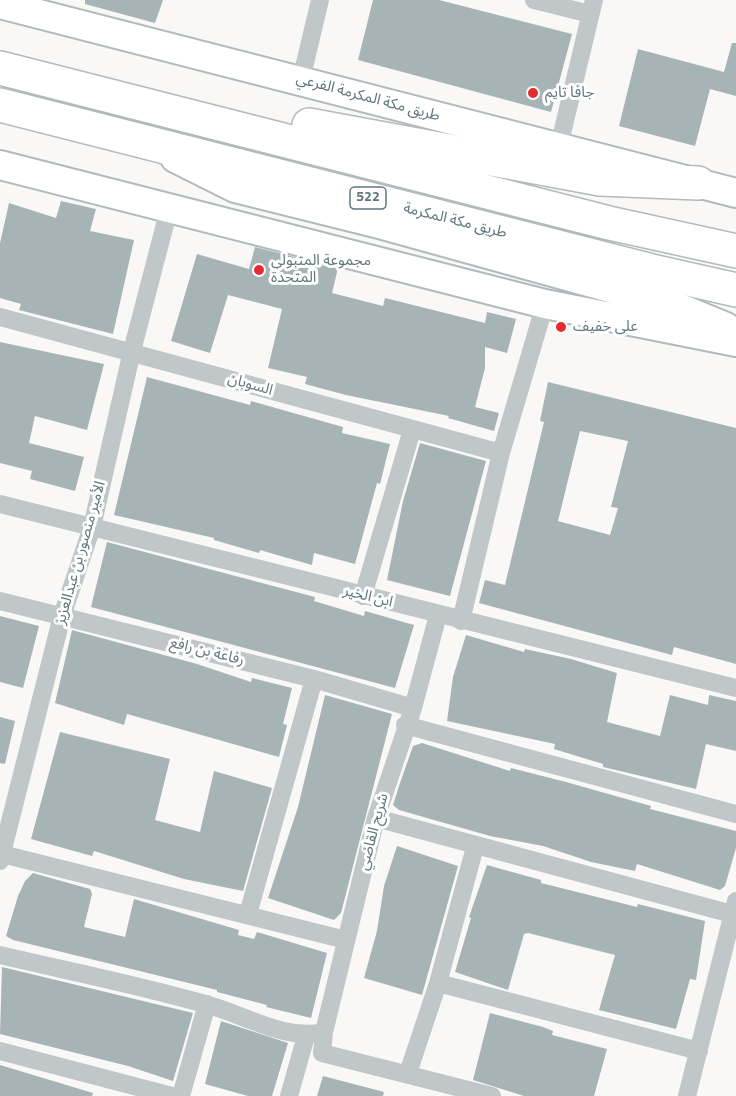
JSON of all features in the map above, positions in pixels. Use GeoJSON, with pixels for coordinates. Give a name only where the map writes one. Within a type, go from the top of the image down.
{"type":"FeatureCollection","features":[{"type":"Feature","properties":{"kind":"highway"},"geometry":{"type":"LineString","coordinates":[[0,58],[83,88],[260,116],[600,179],[698,183]]}},
{"type":"Feature","properties":{"kind":"highway","name":"522"},"geometry":{"type":"LineString","coordinates":[[0,68],[609,223],[736,250]]}},
{"type":"Feature","properties":{"kind":"highway","name":"طريق مكة المكرمة"},"geometry":{"type":"LineString","coordinates":[[0,105],[641,268],[736,290]]}},
{"type":"Feature","properties":{"kind":"main road","name":"طريق مكة المكرمة الفرعي"},"geometry":{"type":"LineString","coordinates":[[0,4],[736,193]]}},
{"type":"Feature","properties":{"kind":"main road"},"geometry":{"type":"LineString","coordinates":[[139,139],[235,188],[394,228],[736,321]]}},
{"type":"Feature","properties":{"kind":"main road"},"geometry":{"type":"LineString","coordinates":[[0,165],[545,304],[736,342]]}},
{"type":"Feature","properties":{"kind":"main road"},"geometry":{"type":"LineString","coordinates":[[675,306],[736,332]]}},
{"type":"Feature","properties":{"kind":"street"},"geometry":{"type":"LineString","coordinates":[[301,80],[320,0]]}},
{"type":"Feature","properties":{"kind":"street"},"geometry":{"type":"LineString","coordinates":[[534,0],[592,7],[559,146]]}},
{"type":"Feature","properties":{"kind":"street","name":"الأمير منصور بن عبدالعزيز"},"geometry":{"type":"LineString","coordinates":[[1,857],[62,616],[92,527],[132,351],[169,209]]}},
{"type":"Feature","properties":{"kind":"street"},"geometry":{"type":"LineString","coordinates":[[461,621],[501,453],[545,304]]}},
{"type":"Feature","properties":{"kind":"street","name":"السوبان"},"geometry":{"type":"LineString","coordinates":[[0,317],[501,453]]}},
{"type":"Feature","properties":{"kind":"street"},"geometry":{"type":"LineString","coordinates":[[363,596],[412,430]]}},
{"type":"Feature","properties":{"kind":"street","name":"ابن الخير"},"geometry":{"type":"LineString","coordinates":[[0,504],[736,688]]}},
{"type":"Feature","properties":{"kind":"street","name":"رفاعة بن رافع"},"geometry":{"type":"LineString","coordinates":[[0,601],[314,679],[409,716],[736,814]]}},
{"type":"Feature","properties":{"kind":"street","name":"شريح القاضي"},"geometry":{"type":"LineString","coordinates":[[289,1096],[315,1034],[346,940],[376,818],[438,615]]}},
{"type":"Feature","properties":{"kind":"street"},"geometry":{"type":"LineString","coordinates":[[248,914],[314,679]]}},
{"type":"Feature","properties":{"kind":"street"},"geometry":{"type":"LineString","coordinates":[[376,818],[475,847],[734,907],[687,1096]]}},
{"type":"Feature","properties":{"kind":"street"},"geometry":{"type":"LineString","coordinates":[[475,847],[438,983],[408,1073],[492,1096]]}},
{"type":"Feature","properties":{"kind":"street"},"geometry":{"type":"LineString","coordinates":[[1,857],[248,914],[346,940]]}},
{"type":"Feature","properties":{"kind":"street"},"geometry":{"type":"LineString","coordinates":[[0,955],[207,1004],[262,1024],[315,1034]]}},
{"type":"Feature","properties":{"kind":"street"},"geometry":{"type":"LineString","coordinates":[[438,983],[699,1051]]}},
{"type":"Feature","properties":{"kind":"street"},"geometry":{"type":"LineString","coordinates":[[181,1096],[207,1004]]}},
{"type":"Feature","properties":{"kind":"street","name":"شريح القاضي"},"geometry":{"type":"LineString","coordinates":[[315,1034],[322,1053],[408,1073]]}},
{"type":"Feature","properties":{"kind":"street"},"geometry":{"type":"LineString","coordinates":[[0,1050],[172,1096]]}},
{"type":"Feature","properties":{"kind":"building"},"geometry":{"type":"Polygon","coordinates":[[[85,0],[163,0],[155,23],[85,4],[85,0]]]}},
{"type":"Feature","properties":{"kind":"building"},"geometry":{"type":"Polygon","coordinates":[[[373,0],[439,0],[572,34],[551,112],[358,60],[373,0]]]}},
{"type":"Feature","properties":{"kind":"building"},"geometry":{"type":"Polygon","coordinates":[[[732,43],[736,43],[736,96],[710,89],[695,146],[619,126],[638,49],[724,72],[732,43]]]}},
{"type":"Feature","properties":{"kind":"building"},"geometry":{"type":"Polygon","coordinates":[[[61,201],[96,209],[90,231],[134,240],[113,334],[19,310],[21,304],[0,298],[0,243],[9,203],[56,218],[61,201]]]}},
{"type":"Feature","properties":{"kind":"building"},"geometry":{"type":"Polygon","coordinates":[[[255,247],[338,268],[332,293],[383,306],[385,298],[485,323],[487,312],[516,319],[507,353],[485,347],[485,368],[475,407],[499,413],[494,431],[448,418],[449,416],[346,395],[305,384],[307,377],[268,368],[282,309],[228,295],[210,353],[171,341],[197,254],[249,269],[255,247]]]}},
{"type":"Feature","properties":{"kind":"building"},"geometry":{"type":"Polygon","coordinates":[[[0,342],[104,364],[87,430],[35,416],[29,443],[84,457],[75,491],[30,479],[32,471],[0,463],[0,342]]]}},
{"type":"Feature","properties":{"kind":"building"},"geometry":{"type":"Polygon","coordinates":[[[147,377],[250,405],[251,401],[343,427],[342,433],[390,444],[355,564],[314,553],[312,565],[260,550],[259,553],[214,540],[214,538],[114,515],[147,377]]]}},
{"type":"Feature","properties":{"kind":"building"},"geometry":{"type":"Polygon","coordinates":[[[548,382],[736,428],[736,664],[674,647],[672,655],[479,603],[485,580],[505,585],[544,422],[540,421],[548,382]],[[580,431],[558,521],[610,535],[618,508],[611,507],[628,441],[580,431]]]}},
{"type":"Feature","properties":{"kind":"building"},"geometry":{"type":"Polygon","coordinates":[[[420,443],[486,461],[450,596],[387,580],[403,501],[420,443]]]}},
{"type":"Feature","properties":{"kind":"building"},"geometry":{"type":"Polygon","coordinates":[[[107,542],[315,597],[314,601],[364,616],[365,611],[414,625],[395,688],[91,607],[107,542]]]}},
{"type":"Feature","properties":{"kind":"building"},"geometry":{"type":"Polygon","coordinates":[[[0,616],[39,626],[23,688],[0,682],[0,616]]]}},
{"type":"Feature","properties":{"kind":"building"},"geometry":{"type":"Polygon","coordinates":[[[72,630],[197,664],[251,682],[252,678],[292,688],[283,724],[287,725],[279,757],[127,714],[124,725],[55,703],[72,630]]]}},
{"type":"Feature","properties":{"kind":"building"},"geometry":{"type":"Polygon","coordinates":[[[466,635],[524,652],[525,649],[571,659],[617,673],[607,722],[660,736],[670,695],[708,705],[709,695],[736,701],[736,751],[706,744],[696,789],[603,767],[603,764],[554,749],[555,744],[447,721],[453,677],[466,635]]]}},
{"type":"Feature","properties":{"kind":"building"},"geometry":{"type":"Polygon","coordinates":[[[325,695],[392,714],[341,913],[334,920],[268,898],[298,807],[325,695]]]}},
{"type":"Feature","properties":{"kind":"building"},"geometry":{"type":"Polygon","coordinates":[[[0,717],[15,721],[5,764],[0,763],[0,717]]]}},
{"type":"Feature","properties":{"kind":"building"},"geometry":{"type":"Polygon","coordinates":[[[60,732],[170,759],[155,820],[200,832],[214,771],[272,788],[243,891],[184,879],[94,851],[92,856],[31,839],[60,732]]]}},
{"type":"Feature","properties":{"kind":"building"},"geometry":{"type":"Polygon","coordinates":[[[422,743],[510,771],[511,768],[566,782],[651,806],[650,809],[736,831],[736,848],[725,886],[720,890],[637,864],[635,871],[591,862],[543,846],[490,836],[399,810],[393,805],[400,783],[413,746],[422,743]]]}},
{"type":"Feature","properties":{"kind":"building"},"geometry":{"type":"Polygon","coordinates":[[[397,846],[458,866],[422,995],[364,978],[377,931],[384,886],[397,846]]]}},
{"type":"Feature","properties":{"kind":"building"},"geometry":{"type":"Polygon","coordinates":[[[487,865],[541,880],[541,883],[705,921],[696,980],[690,979],[676,1029],[599,1010],[615,955],[528,933],[524,934],[508,990],[455,972],[471,918],[469,917],[487,865]]]}},
{"type":"Feature","properties":{"kind":"building"},"geometry":{"type":"Polygon","coordinates":[[[33,873],[90,889],[92,894],[84,927],[125,937],[134,899],[239,930],[238,935],[254,939],[257,932],[327,953],[311,1018],[266,1007],[267,1005],[217,992],[217,990],[13,940],[6,936],[18,896],[25,881],[33,873]]]}},
{"type":"Feature","properties":{"kind":"building"},"geometry":{"type":"Polygon","coordinates":[[[2,967],[193,1013],[173,1081],[128,1066],[0,1034],[2,967]]]}},
{"type":"Feature","properties":{"kind":"building"},"geometry":{"type":"Polygon","coordinates":[[[490,1013],[543,1027],[553,1031],[552,1035],[607,1049],[594,1096],[524,1096],[473,1080],[490,1013]]]}},
{"type":"Feature","properties":{"kind":"building"},"geometry":{"type":"Polygon","coordinates":[[[221,1021],[288,1043],[272,1096],[248,1096],[205,1084],[221,1021]]]}},
{"type":"Feature","properties":{"kind":"building"},"geometry":{"type":"Polygon","coordinates":[[[0,1065],[93,1093],[92,1096],[0,1096],[0,1065]]]}},
{"type":"Feature","properties":{"kind":"building"},"geometry":{"type":"Polygon","coordinates":[[[323,1076],[384,1092],[383,1096],[317,1096],[323,1076]]]}},
{"type":"Feature","properties":{"kind":"place","name":"جافا تايم"},"geometry":{"type":"Point","coordinates":[533,93]}},
{"type":"Feature","properties":{"kind":"place","name":"مجموعة المتبولي المتحدة"},"geometry":{"type":"Point","coordinates":[259,270]}},
{"type":"Feature","properties":{"kind":"place","name":"على خفيف"},"geometry":{"type":"Point","coordinates":[561,327]}}]}
